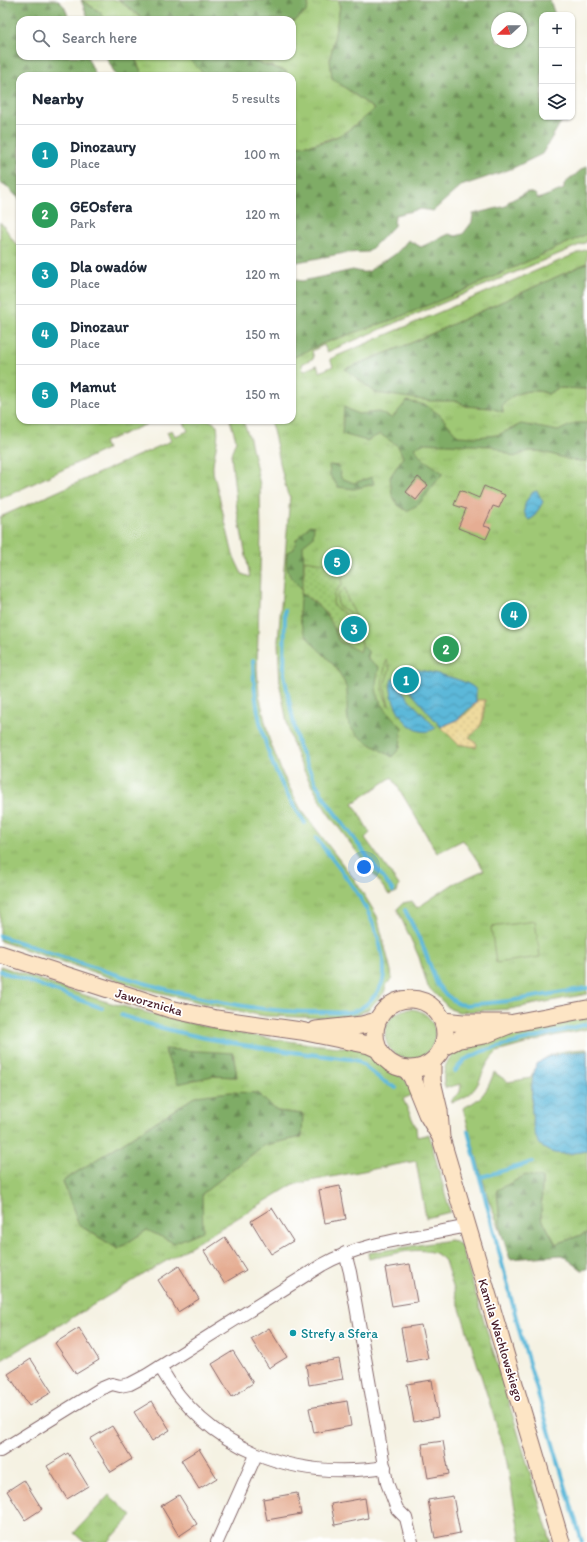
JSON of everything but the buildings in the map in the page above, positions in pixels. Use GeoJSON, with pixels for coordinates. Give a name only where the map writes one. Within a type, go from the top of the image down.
{"type":"FeatureCollection","features":[{"type":"Feature","properties":{"kind":"street","name":"Jaworznicka"},"geometry":{"type":"LineString","coordinates":[[0,954],[170,1010],[216,1019],[301,1031],[369,1045],[378,1049]]}},
{"type":"Feature","properties":{"kind":"street"},"geometry":{"type":"LineString","coordinates":[[408,999],[419,1000],[428,1004],[437,1012],[442,1021],[445,1036],[443,1046],[437,1057],[432,1062],[418,1069],[406,1069],[390,1064],[382,1056],[378,1049],[374,1032],[377,1021],[382,1013],[391,1004],[408,999]]}},
{"type":"Feature","properties":{"kind":"street"},"geometry":{"type":"LineString","coordinates":[[442,1021],[463,1023],[514,1023],[587,1009]]}},
{"type":"Feature","properties":{"kind":"street","name":"Jaworznicka"},"geometry":{"type":"LineString","coordinates":[[301,1031],[362,1025],[377,1021]]}},
{"type":"Feature","properties":{"kind":"street"},"geometry":{"type":"LineString","coordinates":[[443,1046],[459,1039],[484,1035],[514,1023]]}},
{"type":"Feature","properties":{"kind":"street","name":"Kamila Wachlowskiego"},"geometry":{"type":"LineString","coordinates":[[432,1062],[432,1081],[439,1111],[441,1138],[561,1542]]}},
{"type":"Feature","properties":{"kind":"street","name":"Kamila Wachlowskiego"},"geometry":{"type":"LineString","coordinates":[[406,1069],[412,1077],[427,1114],[441,1138]]}},
{"type":"Feature","properties":{"kind":"street"},"geometry":{"type":"LineString","coordinates":[[0,1451],[100,1389],[112,1384],[120,1386],[130,1384],[160,1367],[322,1265],[345,1253],[467,1226]]}},
{"type":"Feature","properties":{"kind":"street"},"geometry":{"type":"LineString","coordinates":[[345,1253],[350,1272],[384,1467],[392,1500],[397,1509],[406,1518],[412,1542]]}},
{"type":"Feature","properties":{"kind":"street"},"geometry":{"type":"LineString","coordinates":[[160,1367],[175,1390],[193,1411],[216,1430],[256,1455],[301,1468],[324,1471],[349,1471],[384,1467]]}},
{"type":"Feature","properties":{"kind":"street"},"geometry":{"type":"LineString","coordinates":[[217,1542],[256,1455]]}},
{"type":"Feature","properties":{"kind":"green space"},"geometry":{"type":"Polygon","coordinates":[[[0,0],[58,0],[64,6],[68,16],[16,16],[16,60],[89,60],[94,72],[16,72],[16,196],[0,183],[0,0]]]}},
{"type":"Feature","properties":{"kind":"green space"},"geometry":{"type":"Polygon","coordinates":[[[81,0],[119,0],[139,16],[103,16],[100,12],[81,0]]]}},
{"type":"Feature","properties":{"kind":"green space"},"geometry":{"type":"Polygon","coordinates":[[[81,0],[100,12],[103,16],[87,16],[81,0]]]}},
{"type":"Feature","properties":{"kind":"green space"},"geometry":{"type":"Polygon","coordinates":[[[119,0],[309,0],[307,11],[296,20],[296,16],[139,16],[119,0]]]}},
{"type":"Feature","properties":{"kind":"green space"},"geometry":{"type":"Polygon","coordinates":[[[309,0],[339,0],[340,6],[332,78],[374,109],[344,134],[311,145],[296,146],[296,72],[286,72],[253,60],[296,60],[296,20],[307,11],[309,0]]]}},
{"type":"Feature","properties":{"kind":"green space"},"geometry":{"type":"Polygon","coordinates":[[[339,0],[550,0],[554,12],[539,12],[539,120],[562,120],[542,154],[511,169],[461,186],[433,211],[421,209],[395,215],[394,226],[368,252],[345,253],[296,262],[296,146],[317,143],[337,136],[355,125],[374,109],[332,78],[330,60],[340,6],[339,0]]]}},
{"type":"Feature","properties":{"kind":"green space"},"geometry":{"type":"Polygon","coordinates":[[[108,60],[136,60],[141,72],[114,72],[108,60]]]}},
{"type":"Feature","properties":{"kind":"green space"},"geometry":{"type":"Polygon","coordinates":[[[136,60],[190,60],[202,72],[141,72],[136,60]]]}},
{"type":"Feature","properties":{"kind":"green space"},"geometry":{"type":"Polygon","coordinates":[[[190,60],[253,60],[286,71],[286,72],[202,72],[190,60]]]}},
{"type":"Feature","properties":{"kind":"green space"},"geometry":{"type":"Polygon","coordinates":[[[587,165],[587,234],[458,293],[392,320],[324,343],[296,356],[296,280],[302,281],[353,270],[368,272],[377,264],[393,256],[408,240],[421,247],[449,234],[456,236],[463,234],[472,222],[473,214],[506,206],[508,202],[527,192],[535,194],[538,199],[564,189],[564,184],[587,165]]]}},
{"type":"Feature","properties":{"kind":"green space"},"geometry":{"type":"Polygon","coordinates":[[[0,222],[16,244],[16,424],[147,424],[104,442],[107,449],[0,499],[0,222]]]}},
{"type":"Feature","properties":{"kind":"green space"},"geometry":{"type":"Polygon","coordinates":[[[587,234],[587,242],[327,352],[324,345],[312,351],[314,358],[302,364],[303,371],[317,365],[320,372],[333,366],[330,359],[587,249],[587,263],[409,344],[345,369],[448,400],[458,401],[466,406],[491,408],[503,412],[502,405],[506,401],[517,394],[524,392],[536,391],[548,394],[558,388],[587,389],[587,994],[510,1009],[459,1012],[450,1009],[428,987],[419,957],[397,909],[403,903],[412,901],[417,908],[453,884],[484,870],[463,840],[437,853],[392,777],[353,803],[370,833],[365,838],[399,885],[397,892],[389,895],[327,812],[298,759],[289,733],[280,686],[278,641],[290,496],[288,495],[285,486],[271,424],[296,424],[296,356],[324,343],[458,293],[587,234]]]}},
{"type":"Feature","properties":{"kind":"green space"},"geometry":{"type":"Polygon","coordinates":[[[587,263],[587,389],[558,388],[548,394],[536,391],[524,392],[511,397],[506,401],[502,405],[503,412],[491,408],[466,406],[458,401],[430,401],[376,393],[345,369],[409,344],[587,263]]]}},
{"type":"Feature","properties":{"kind":"green space"},"geometry":{"type":"Polygon","coordinates":[[[407,401],[426,405],[440,415],[458,436],[476,437],[498,435],[521,424],[558,431],[575,423],[587,423],[587,461],[573,460],[532,451],[525,452],[514,457],[493,446],[425,443],[414,448],[423,459],[443,473],[419,504],[407,511],[398,505],[392,495],[390,477],[403,457],[398,446],[380,434],[367,441],[342,434],[344,407],[358,414],[379,412],[392,418],[407,401]]]}},
{"type":"Feature","properties":{"kind":"green space"},"geometry":{"type":"Polygon","coordinates":[[[185,424],[217,425],[218,432],[213,473],[233,555],[242,574],[250,577],[237,510],[231,454],[236,440],[231,424],[244,424],[250,439],[260,485],[261,538],[257,668],[259,694],[269,739],[283,775],[300,808],[356,882],[377,916],[391,971],[392,979],[387,984],[384,993],[369,1009],[355,1016],[328,1018],[265,1016],[227,1009],[141,988],[0,941],[0,517],[171,441],[167,432],[172,430],[175,436],[188,431],[185,424]]]}},
{"type":"Feature","properties":{"kind":"green space"},"geometry":{"type":"Polygon","coordinates":[[[329,465],[339,466],[341,478],[354,483],[372,477],[374,484],[354,489],[338,487],[330,475],[329,465]]]}},
{"type":"Feature","properties":{"kind":"green space"},"geometry":{"type":"Polygon","coordinates":[[[310,525],[314,526],[313,537],[303,545],[304,573],[302,589],[288,573],[287,552],[294,549],[296,540],[310,525]]]}},
{"type":"Feature","properties":{"kind":"green space"},"geometry":{"type":"Polygon","coordinates":[[[304,560],[343,566],[342,584],[334,594],[333,603],[335,607],[353,619],[356,623],[362,645],[360,652],[339,641],[325,612],[316,603],[301,593],[304,560]]]}},
{"type":"Feature","properties":{"kind":"green space"},"geometry":{"type":"Polygon","coordinates":[[[345,588],[347,598],[356,616],[338,606],[337,596],[345,588]]]}},
{"type":"Feature","properties":{"kind":"green space"},"geometry":{"type":"Polygon","coordinates":[[[301,593],[316,603],[325,612],[339,641],[360,651],[362,645],[368,651],[368,660],[379,667],[376,686],[379,698],[385,709],[402,727],[400,748],[392,757],[363,739],[350,726],[347,716],[347,693],[345,684],[338,671],[313,644],[301,625],[299,611],[301,593]]]}},
{"type":"Feature","properties":{"kind":"green space"},"geometry":{"type":"Polygon","coordinates":[[[386,659],[390,669],[384,685],[389,706],[385,699],[382,687],[386,659]]]}},
{"type":"Feature","properties":{"kind":"green space"},"geometry":{"type":"Polygon","coordinates":[[[535,921],[540,957],[496,963],[491,927],[535,921]]]}},
{"type":"Feature","properties":{"kind":"green space"},"geometry":{"type":"Polygon","coordinates":[[[0,966],[94,998],[195,1024],[299,1043],[368,1049],[386,1069],[404,1078],[414,1094],[403,1099],[416,1127],[417,1137],[429,1134],[450,1212],[426,1218],[416,1161],[294,1184],[0,1361],[0,966]],[[233,1054],[212,1076],[237,1077],[233,1054]],[[256,1093],[196,1096],[63,1181],[79,1225],[118,1249],[148,1229],[174,1243],[202,1194],[264,1145],[302,1137],[302,1114],[277,1111],[256,1093]]]}},
{"type":"Feature","properties":{"kind":"green space"},"geometry":{"type":"Polygon","coordinates":[[[410,1009],[424,1013],[431,1020],[435,1034],[431,1048],[424,1055],[410,1059],[396,1055],[389,1048],[385,1034],[389,1020],[396,1013],[410,1009]]]}},
{"type":"Feature","properties":{"kind":"green space"},"geometry":{"type":"Polygon","coordinates":[[[587,1016],[587,1029],[553,1036],[497,1052],[490,1059],[476,1087],[463,1098],[452,1102],[451,1100],[460,1092],[461,1084],[445,1088],[444,1073],[446,1064],[456,1052],[472,1048],[471,1041],[587,1016]]]}},
{"type":"Feature","properties":{"kind":"green space"},"geometry":{"type":"Polygon","coordinates":[[[164,1049],[233,1053],[237,1077],[212,1076],[178,1084],[164,1049]]]}},
{"type":"Feature","properties":{"kind":"green space"},"geometry":{"type":"Polygon","coordinates":[[[587,1049],[587,1233],[556,1244],[541,1217],[542,1179],[497,1190],[501,1232],[488,1198],[463,1108],[483,1094],[489,1085],[494,1072],[508,1082],[531,1078],[535,1069],[540,1063],[553,1054],[569,1050],[587,1049]]]}},
{"type":"Feature","properties":{"kind":"green space"},"geometry":{"type":"Polygon","coordinates":[[[230,1092],[257,1093],[277,1111],[303,1114],[302,1137],[264,1145],[202,1194],[203,1231],[174,1243],[147,1230],[118,1249],[79,1225],[63,1181],[196,1096],[230,1092]]]}},
{"type":"Feature","properties":{"kind":"green space"},"geometry":{"type":"Polygon","coordinates":[[[526,1175],[542,1178],[541,1217],[556,1244],[587,1233],[587,1269],[582,1270],[562,1255],[510,1259],[501,1232],[497,1190],[526,1175]]]}},
{"type":"Feature","properties":{"kind":"green space"},"geometry":{"type":"Polygon","coordinates":[[[450,1240],[461,1245],[551,1542],[521,1542],[505,1452],[445,1261],[438,1255],[420,1251],[410,1251],[369,1259],[368,1253],[450,1240]]]}},
{"type":"Feature","properties":{"kind":"green space"},"geometry":{"type":"Polygon","coordinates":[[[109,1495],[132,1516],[108,1542],[84,1542],[74,1533],[109,1495]]]}},
{"type":"Feature","properties":{"kind":"sand"},"geometry":{"type":"Polygon","coordinates":[[[477,700],[485,700],[481,725],[469,737],[477,744],[476,747],[458,744],[441,727],[457,720],[471,709],[477,700]]]}},
{"type":"Feature","properties":{"kind":"water"},"geometry":{"type":"Polygon","coordinates":[[[537,491],[543,502],[534,517],[529,520],[526,517],[524,510],[526,502],[533,492],[537,491]]]}},
{"type":"Feature","properties":{"kind":"water"},"geometry":{"type":"Polygon","coordinates":[[[404,668],[431,672],[464,682],[476,690],[476,702],[458,719],[441,727],[396,675],[400,669],[404,668]]]}},
{"type":"Feature","properties":{"kind":"water"},"geometry":{"type":"Polygon","coordinates":[[[393,678],[411,702],[436,728],[425,731],[416,729],[407,723],[400,714],[391,693],[393,678]]]}},
{"type":"Feature","properties":{"kind":"water"},"geometry":{"type":"Polygon","coordinates":[[[587,1051],[587,1151],[565,1154],[554,1153],[543,1148],[538,1142],[534,1128],[532,1087],[534,1069],[537,1064],[548,1057],[587,1051]]]}},
{"type":"Feature","properties":{"kind":"waterway"},"geometry":{"type":"LineString","coordinates":[[285,610],[284,674],[298,745],[315,782],[329,805],[393,891]]}},
{"type":"Feature","properties":{"kind":"waterway"},"geometry":{"type":"LineString","coordinates":[[253,660],[257,704],[266,746],[282,785],[305,823]]}},
{"type":"Feature","properties":{"kind":"waterway"},"geometry":{"type":"LineString","coordinates":[[0,936],[118,975],[199,998],[241,1006],[282,1011],[339,1013],[355,1011],[369,1002],[382,985],[384,975],[382,954],[378,937],[365,907],[347,878],[316,838]]}},
{"type":"Feature","properties":{"kind":"waterway"},"geometry":{"type":"LineString","coordinates":[[405,910],[423,946],[437,984],[444,993],[458,1004],[466,1005],[509,1001],[587,988]]}},
{"type":"Feature","properties":{"kind":"waterway"},"geometry":{"type":"LineString","coordinates":[[0,971],[102,1008]]}},
{"type":"Feature","properties":{"kind":"waterway"},"geometry":{"type":"LineString","coordinates":[[121,1015],[177,1032],[205,1038],[263,1048],[358,1061],[383,1081],[396,1088]]}},
{"type":"Feature","properties":{"kind":"waterway"},"geometry":{"type":"LineString","coordinates":[[455,1071],[464,1060],[483,1051],[587,1024]]}},
{"type":"Feature","properties":{"kind":"waterway"},"geometry":{"type":"LineString","coordinates":[[468,1131],[520,1333],[582,1542]]}},
{"type":"Feature","properties":{"kind":"waterway"},"geometry":{"type":"LineString","coordinates":[[481,1177],[533,1162]]}},
{"type":"Feature","properties":{"kind":"place","name":"Mamut"},"geometry":{"type":"Point","coordinates":[337,562]}},
{"type":"Feature","properties":{"kind":"place","name":"Dinozaur"},"geometry":{"type":"Point","coordinates":[514,615]}},
{"type":"Feature","properties":{"kind":"place","name":"Dla owadów"},"geometry":{"type":"Point","coordinates":[354,629]}},
{"type":"Feature","properties":{"kind":"place","name":"GEOsfera"},"geometry":{"type":"Point","coordinates":[446,649]}},
{"type":"Feature","properties":{"kind":"place","name":"Dinozaury"},"geometry":{"type":"Point","coordinates":[406,680]}},
{"type":"Feature","properties":{"kind":"place","name":"Strefy a Sfera"},"geometry":{"type":"Point","coordinates":[293,1333]}}]}
